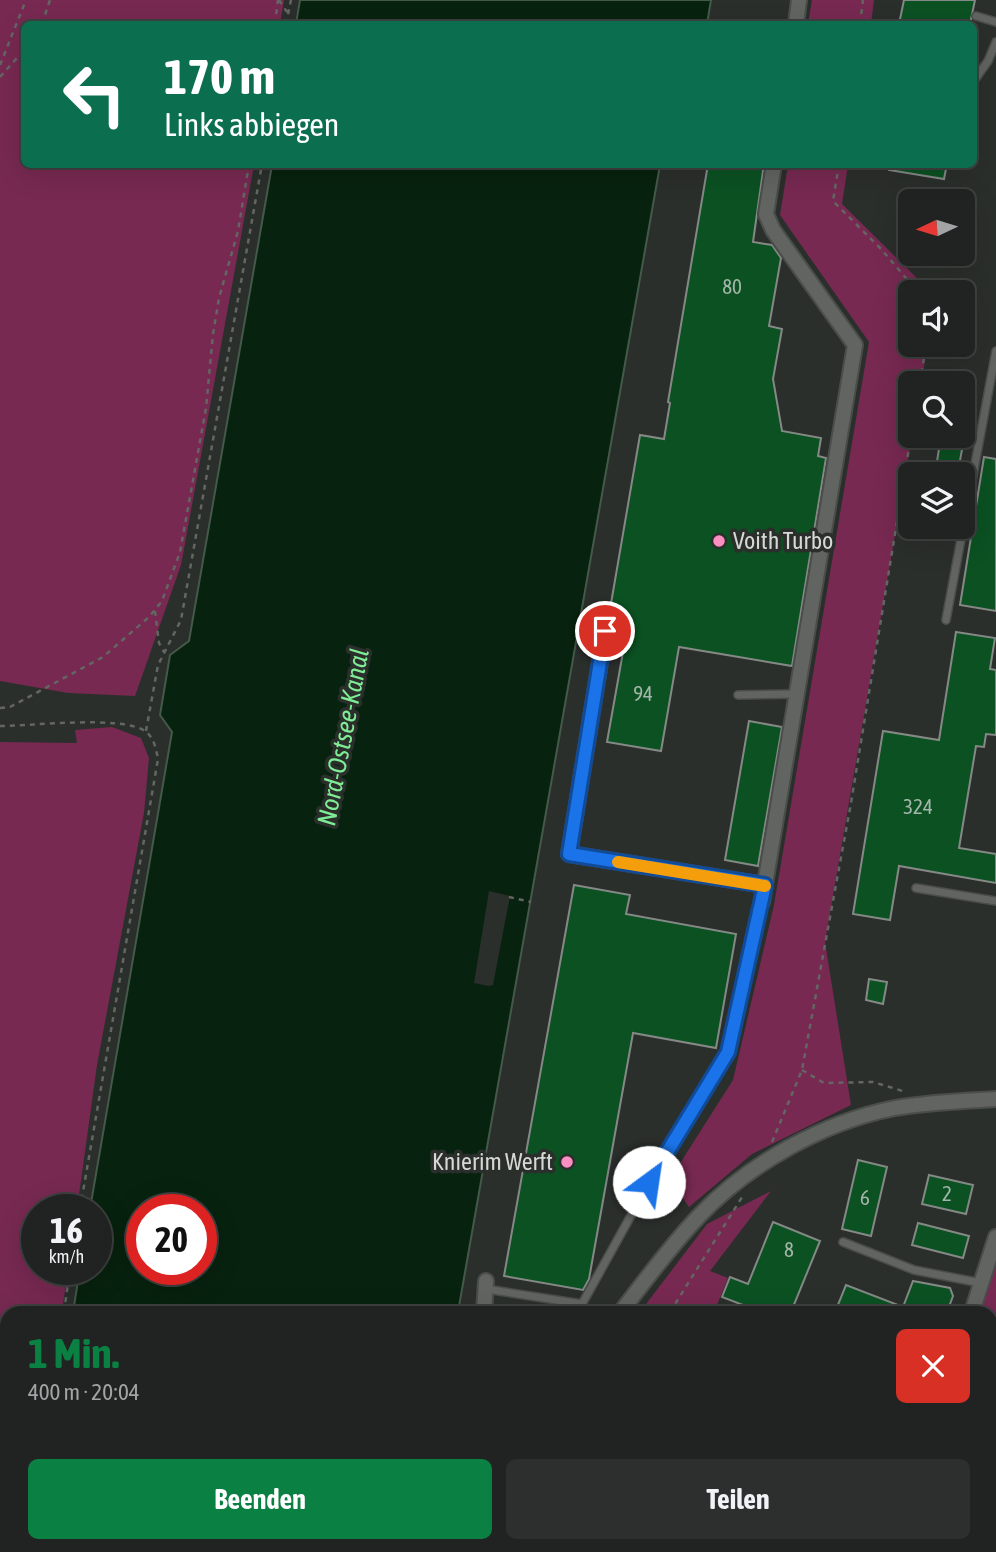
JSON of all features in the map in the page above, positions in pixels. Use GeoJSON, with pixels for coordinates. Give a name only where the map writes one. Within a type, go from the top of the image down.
{"type":"FeatureCollection","features":[{"type":"Feature","properties":{"kind":"street"},"geometry":{"type":"LineString","coordinates":[[796,21],[799,0]]}},
{"type":"Feature","properties":{"kind":"street"},"geometry":{"type":"LineString","coordinates":[[762,902],[855,345],[774,230],[766,214],[773,168]]}},
{"type":"Feature","properties":{"kind":"street"},"geometry":{"type":"LineString","coordinates":[[605,631],[569,854],[765,885]]}},
{"type":"Feature","properties":{"kind":"street"},"geometry":{"type":"LineString","coordinates":[[625,1306],[656,1265],[699,1216],[763,1165],[823,1131],[871,1114],[939,1102],[996,1099]]}},
{"type":"Feature","properties":{"kind":"street"},"geometry":{"type":"LineString","coordinates":[[974,1306],[996,1237]]}},
{"type":"Feature","properties":{"kind":"street"},"geometry":{"type":"LineString","coordinates":[[484,1306],[486,1281]]}},
{"type":"Feature","properties":{"kind":"lane"},"geometry":{"type":"LineString","coordinates":[[976,16],[996,22]]}},
{"type":"Feature","properties":{"kind":"lane"},"geometry":{"type":"LineString","coordinates":[[977,76],[988,61],[996,42]]}},
{"type":"Feature","properties":{"kind":"lane"},"geometry":{"type":"LineString","coordinates":[[946,620],[996,349]]}},
{"type":"Feature","properties":{"kind":"lane"},"geometry":{"type":"LineString","coordinates":[[738,695],[797,694]]}},
{"type":"Feature","properties":{"kind":"lane"},"geometry":{"type":"LineString","coordinates":[[916,888],[996,901]]}},
{"type":"Feature","properties":{"kind":"lane"},"geometry":{"type":"LineString","coordinates":[[486,1281],[582,1304],[649,1182],[728,1052],[762,902]]}},
{"type":"Feature","properties":{"kind":"lane"},"geometry":{"type":"LineString","coordinates":[[843,1242],[914,1270],[982,1283]]}},
{"type":"Feature","properties":{"kind":"path"},"geometry":{"type":"LineString","coordinates":[[0,65],[26,0]]}},
{"type":"Feature","properties":{"kind":"path"},"geometry":{"type":"LineString","coordinates":[[43,21],[50,0]]}},
{"type":"Feature","properties":{"kind":"path"},"geometry":{"type":"LineString","coordinates":[[279,0],[288,14]]}},
{"type":"Feature","properties":{"kind":"path"},"geometry":{"type":"LineString","coordinates":[[276,21],[279,0]]}},
{"type":"Feature","properties":{"kind":"path"},"geometry":{"type":"LineString","coordinates":[[287,21],[291,0]]}},
{"type":"Feature","properties":{"kind":"path"},"geometry":{"type":"LineString","coordinates":[[860,21],[863,0]]}},
{"type":"Feature","properties":{"kind":"path"},"geometry":{"type":"LineString","coordinates":[[0,77],[21,53]]}},
{"type":"Feature","properties":{"kind":"path"},"geometry":{"type":"LineString","coordinates":[[0,708],[10,707],[103,657],[162,601],[180,552],[206,408],[217,310],[238,231],[248,168]]}},
{"type":"Feature","properties":{"kind":"path"},"geometry":{"type":"LineString","coordinates":[[146,731],[158,665],[181,620],[261,168]]}},
{"type":"Feature","properties":{"kind":"path"},"geometry":{"type":"LineString","coordinates":[[838,168],[833,201],[908,280]]}},
{"type":"Feature","properties":{"kind":"path"},"geometry":{"type":"LineString","coordinates":[[763,1165],[802,1070],[909,448]]}},
{"type":"Feature","properties":{"kind":"path"},"geometry":{"type":"LineString","coordinates":[[155,610],[159,643],[164,652]]}},
{"type":"Feature","properties":{"kind":"path"},"geometry":{"type":"LineString","coordinates":[[0,726],[118,722],[146,731],[156,745],[158,760],[83,1194]]}},
{"type":"Feature","properties":{"kind":"path"},"geometry":{"type":"LineString","coordinates":[[509,897],[531,902]]}},
{"type":"Feature","properties":{"kind":"path"},"geometry":{"type":"LineString","coordinates":[[802,1070],[824,1083],[873,1082],[912,1094]]}},
{"type":"Feature","properties":{"kind":"path"},"geometry":{"type":"LineString","coordinates":[[674,1306],[748,1188]]}},
{"type":"Feature","properties":{"kind":"path"},"geometry":{"type":"LineString","coordinates":[[65,1306],[68,1285]]}},
{"type":"Feature","properties":{"kind":"shaded area"},"geometry":{"type":"Polygon","coordinates":[[[0,0],[284,0],[280,21],[21,21],[21,168],[253,168],[181,565],[135,696],[68,693],[0,681],[0,0]]]}},
{"type":"Feature","properties":{"kind":"shaded area"},"geometry":{"type":"Polygon","coordinates":[[[812,0],[874,0],[871,21],[808,21],[812,0]]]}},
{"type":"Feature","properties":{"kind":"shaded area"},"geometry":{"type":"Polygon","coordinates":[[[788,168],[848,168],[842,204],[898,259],[898,266],[905,266],[919,280],[898,280],[898,357],[926,357],[923,371],[898,371],[898,448],[910,448],[908,462],[898,462],[898,517],[825,942],[851,1105],[752,1154],[689,1207],[670,1179],[733,1080],[774,905],[869,342],[780,215],[788,168]]]}},
{"type":"Feature","properties":{"kind":"shaded area"},"geometry":{"type":"Polygon","coordinates":[[[112,727],[141,738],[149,758],[144,813],[97,1065],[79,1194],[21,1194],[21,1285],[66,1285],[63,1306],[0,1306],[0,742],[77,743],[75,730],[112,727]]]}},
{"type":"Feature","properties":{"kind":"shaded area"},"geometry":{"type":"Polygon","coordinates":[[[771,1191],[710,1271],[728,1278],[717,1305],[719,1306],[645,1306],[707,1224],[771,1191]]]}},
{"type":"Feature","properties":{"kind":"shaded area"},"geometry":{"type":"Polygon","coordinates":[[[996,1261],[996,1306],[980,1306],[996,1261]]]}},
{"type":"Feature","properties":{"kind":"water"},"geometry":{"type":"Polygon","coordinates":[[[300,0],[711,0],[708,21],[296,21],[300,0]]]}},
{"type":"Feature","properties":{"kind":"water","name":"Nord-Ostsee-Kanal"},"geometry":{"type":"Polygon","coordinates":[[[271,168],[659,168],[459,1306],[74,1306],[77,1285],[112,1285],[112,1194],[93,1194],[172,732],[160,715],[170,655],[189,641],[271,168]]]}},
{"type":"Feature","properties":{"kind":"pier"},"geometry":{"type":"Polygon","coordinates":[[[489,891],[510,896],[493,985],[489,986],[474,983],[489,891]]]}},
{"type":"Feature","properties":{"kind":"building"},"geometry":{"type":"Polygon","coordinates":[[[904,0],[975,0],[971,21],[900,21],[904,0]]]}},
{"type":"Feature","properties":{"kind":"building"},"geometry":{"type":"Polygon","coordinates":[[[707,168],[763,168],[753,242],[772,245],[781,258],[769,326],[782,329],[773,379],[782,431],[821,438],[818,456],[826,458],[792,666],[679,647],[661,751],[607,742],[628,624],[608,621],[640,435],[664,439],[707,168]]]}},
{"type":"Feature","properties":{"kind":"building"},"geometry":{"type":"Polygon","coordinates":[[[889,168],[946,168],[944,179],[889,168]]]}},
{"type":"Feature","properties":{"kind":"building"},"geometry":{"type":"Polygon","coordinates":[[[939,448],[962,448],[960,462],[937,462],[939,448]]]}},
{"type":"Feature","properties":{"kind":"building"},"geometry":{"type":"Polygon","coordinates":[[[984,457],[996,459],[996,611],[960,605],[971,539],[975,539],[975,512],[984,457]]]}},
{"type":"Feature","properties":{"kind":"building"},"geometry":{"type":"Polygon","coordinates":[[[956,632],[995,638],[990,669],[996,670],[996,735],[986,734],[984,747],[976,746],[959,848],[996,854],[996,883],[899,866],[890,920],[853,914],[883,731],[939,740],[956,632]]]}},
{"type":"Feature","properties":{"kind":"building"},"geometry":{"type":"Polygon","coordinates":[[[749,721],[782,727],[758,866],[725,860],[749,721]]]}},
{"type":"Feature","properties":{"kind":"building","name":"Knierim Werft"},"geometry":{"type":"Polygon","coordinates":[[[574,885],[630,895],[626,914],[736,934],[716,1048],[633,1033],[589,1279],[583,1290],[504,1276],[574,885]]]}},
{"type":"Feature","properties":{"kind":"building"},"geometry":{"type":"Polygon","coordinates":[[[869,979],[887,982],[883,1004],[866,1000],[869,979]]]}},
{"type":"Feature","properties":{"kind":"building"},"geometry":{"type":"Polygon","coordinates":[[[858,1160],[887,1167],[871,1236],[842,1229],[858,1160]]]}},
{"type":"Feature","properties":{"kind":"building"},"geometry":{"type":"Polygon","coordinates":[[[929,1175],[973,1185],[966,1214],[922,1204],[929,1175]]]}},
{"type":"Feature","properties":{"kind":"building"},"geometry":{"type":"Polygon","coordinates":[[[773,1222],[820,1241],[793,1306],[745,1306],[722,1297],[730,1277],[748,1284],[773,1222]]]}},
{"type":"Feature","properties":{"kind":"building"},"geometry":{"type":"Polygon","coordinates":[[[918,1223],[969,1236],[963,1258],[912,1245],[918,1223]]]}},
{"type":"Feature","properties":{"kind":"building"},"geometry":{"type":"Polygon","coordinates":[[[913,1281],[950,1288],[953,1296],[949,1306],[903,1306],[913,1281]]]}},
{"type":"Feature","properties":{"kind":"building"},"geometry":{"type":"Polygon","coordinates":[[[846,1285],[900,1306],[837,1306],[846,1285]]]}},
{"type":"Feature","properties":{"kind":"slow traffic"},"geometry":{"type":"LineString","coordinates":[[618,862],[765,886]]}},
{"type":"Feature","properties":{"kind":"place","name":"Voith Turbo"},"geometry":{"type":"Point","coordinates":[719,541]}},
{"type":"Feature","properties":{"kind":"place","name":"Knierim Werft"},"geometry":{"type":"Point","coordinates":[567,1162]}},
{"type":"Feature","properties":{"kind":"route"},"geometry":{"type":"LineString","coordinates":[[605,631],[569,854],[765,885],[728,1052],[649,1182]]}}]}
